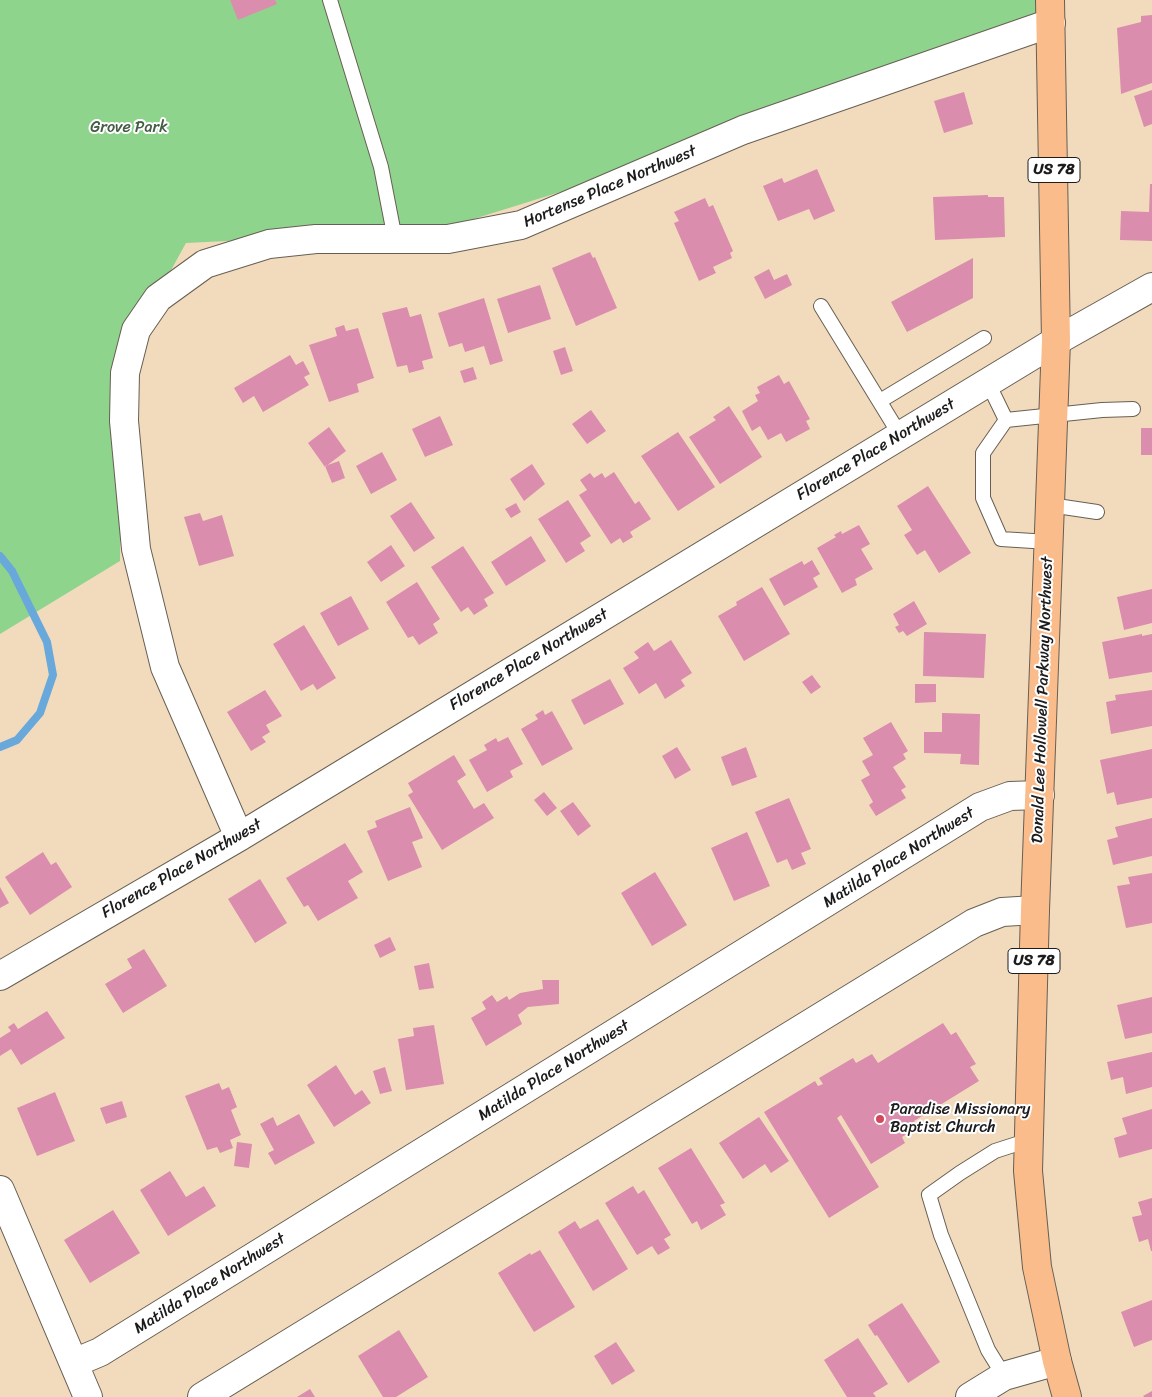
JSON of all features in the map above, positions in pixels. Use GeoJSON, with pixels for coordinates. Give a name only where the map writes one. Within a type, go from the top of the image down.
{"type":"FeatureCollection","features":[{"type":"Feature","properties":{"kind":"main road","name":"Donald Lee Hollowell Parkway Northwest"},"geometry":{"type":"LineString","coordinates":[[1051,12],[1056,341],[1035,910],[1028,1171],[1038,1267],[1057,1361],[1068,1397]]}},
{"type":"Feature","properties":{"kind":"street","name":"Hortense Place Northwest"},"geometry":{"type":"LineString","coordinates":[[239,837],[166,667],[136,549],[124,421],[125,373],[136,330],[158,298],[205,264],[269,244],[316,239],[448,239],[521,225],[743,130],[1051,12]]}},
{"type":"Feature","properties":{"kind":"street","name":"Florence Place Northwest"},"geometry":{"type":"LineString","coordinates":[[0,976],[239,837],[900,435],[1056,341],[1152,286]]}},
{"type":"Feature","properties":{"kind":"street","name":"Matilda Place Northwest"},"geometry":{"type":"LineString","coordinates":[[74,1363],[100,1352],[980,807],[1010,796],[1040,795]]}},
{"type":"Feature","properties":{"kind":"street"},"geometry":{"type":"LineString","coordinates":[[202,1397],[974,923],[1002,912],[1035,910]]}},
{"type":"Feature","properties":{"kind":"street"},"geometry":{"type":"LineString","coordinates":[[0,1190],[88,1397]]}},
{"type":"Feature","properties":{"kind":"street"},"geometry":{"type":"LineString","coordinates":[[970,1397],[1004,1376],[1057,1361]]}},
{"type":"Feature","properties":{"kind":"lane"},"geometry":{"type":"LineString","coordinates":[[330,0],[381,167],[395,239]]}},
{"type":"Feature","properties":{"kind":"lane"},"geometry":{"type":"LineString","coordinates":[[821,306],[900,435]]}},
{"type":"Feature","properties":{"kind":"lane"},"geometry":{"type":"LineString","coordinates":[[880,401],[984,338]]}},
{"type":"Feature","properties":{"kind":"lane"},"geometry":{"type":"LineString","coordinates":[[988,383],[1006,420]]}},
{"type":"Feature","properties":{"kind":"lane"},"geometry":{"type":"LineString","coordinates":[[1049,542],[1000,539],[983,498],[983,452],[1006,420],[1102,410],[1133,409]]}},
{"type":"Feature","properties":{"kind":"lane"},"geometry":{"type":"LineString","coordinates":[[1050,504],[1097,512]]}},
{"type":"Feature","properties":{"kind":"lane"},"geometry":{"type":"LineString","coordinates":[[1004,1376],[988,1350],[941,1235],[929,1195],[995,1151],[1029,1140]]}},
{"type":"Feature","properties":{"kind":"green space","name":"Grove Park"},"geometry":{"type":"Polygon","coordinates":[[[0,0],[1048,0],[1052,39],[435,231],[186,243],[120,363],[120,561],[0,634],[0,0]]]}},
{"type":"Feature","properties":{"kind":"building"},"geometry":{"type":"Polygon","coordinates":[[[230,0],[275,0],[277,4],[238,20],[230,0]]]}},
{"type":"Feature","properties":{"kind":"building"},"geometry":{"type":"Polygon","coordinates":[[[1152,15],[1152,83],[1121,94],[1117,28],[1141,22],[1141,16],[1152,15]]]}},
{"type":"Feature","properties":{"kind":"building"},"geometry":{"type":"Polygon","coordinates":[[[1152,90],[1152,124],[1144,127],[1134,96],[1152,90]]]}},
{"type":"Feature","properties":{"kind":"building"},"geometry":{"type":"Polygon","coordinates":[[[964,92],[973,124],[944,133],[934,101],[964,92]]]}},
{"type":"Feature","properties":{"kind":"building"},"geometry":{"type":"Polygon","coordinates":[[[817,169],[835,211],[814,220],[809,209],[778,221],[763,186],[782,178],[784,183],[817,169]]]}},
{"type":"Feature","properties":{"kind":"building"},"geometry":{"type":"Polygon","coordinates":[[[1150,184],[1152,184],[1152,241],[1120,240],[1121,211],[1149,212],[1150,184]]]}},
{"type":"Feature","properties":{"kind":"building"},"geometry":{"type":"Polygon","coordinates":[[[988,195],[988,197],[1004,197],[1005,237],[935,240],[933,197],[988,195]]]}},
{"type":"Feature","properties":{"kind":"building"},"geometry":{"type":"Polygon","coordinates":[[[705,198],[709,207],[713,205],[733,251],[730,253],[732,258],[713,267],[716,273],[699,281],[674,223],[679,221],[674,212],[705,198]]]}},
{"type":"Feature","properties":{"kind":"building"},"geometry":{"type":"Polygon","coordinates":[[[590,252],[593,258],[595,257],[617,308],[576,326],[552,268],[590,252]]]}},
{"type":"Feature","properties":{"kind":"building"},"geometry":{"type":"Polygon","coordinates":[[[973,258],[973,298],[907,332],[891,302],[973,258]]]}},
{"type":"Feature","properties":{"kind":"building"},"geometry":{"type":"Polygon","coordinates":[[[769,269],[774,280],[787,274],[792,285],[765,299],[754,277],[769,269]]]}},
{"type":"Feature","properties":{"kind":"building"},"geometry":{"type":"Polygon","coordinates":[[[540,285],[551,319],[508,333],[497,299],[540,285]]]}},
{"type":"Feature","properties":{"kind":"building"},"geometry":{"type":"Polygon","coordinates":[[[484,298],[503,361],[490,365],[484,346],[465,352],[462,343],[449,347],[438,313],[484,298]]]}},
{"type":"Feature","properties":{"kind":"building"},"geometry":{"type":"Polygon","coordinates":[[[407,307],[410,317],[421,314],[433,358],[422,361],[424,369],[409,373],[407,365],[397,367],[382,313],[407,307]]]}},
{"type":"Feature","properties":{"kind":"building"},"geometry":{"type":"Polygon","coordinates":[[[344,325],[346,331],[358,328],[374,378],[357,384],[359,392],[329,402],[309,345],[337,336],[335,328],[344,325]]]}},
{"type":"Feature","properties":{"kind":"building"},"geometry":{"type":"Polygon","coordinates":[[[565,347],[573,371],[561,375],[553,351],[565,347]]]}},
{"type":"Feature","properties":{"kind":"building"},"geometry":{"type":"Polygon","coordinates":[[[290,355],[296,365],[303,361],[310,374],[304,377],[309,385],[263,412],[254,396],[243,403],[234,388],[290,355]]]}},
{"type":"Feature","properties":{"kind":"building"},"geometry":{"type":"Polygon","coordinates":[[[473,367],[477,379],[464,383],[460,371],[473,367]]]}},
{"type":"Feature","properties":{"kind":"building"},"geometry":{"type":"Polygon","coordinates":[[[779,375],[784,384],[789,381],[810,419],[806,421],[810,429],[786,442],[781,433],[768,440],[760,426],[752,431],[742,411],[758,401],[755,395],[760,393],[757,387],[779,375]]]}},
{"type":"Feature","properties":{"kind":"building"},"geometry":{"type":"Polygon","coordinates":[[[729,406],[762,457],[720,484],[689,437],[716,420],[713,417],[729,406]]]}},
{"type":"Feature","properties":{"kind":"building"},"geometry":{"type":"Polygon","coordinates":[[[591,410],[606,431],[587,444],[572,424],[591,410]]]}},
{"type":"Feature","properties":{"kind":"building"},"geometry":{"type":"Polygon","coordinates":[[[440,416],[453,445],[425,457],[412,429],[440,416]]]}},
{"type":"Feature","properties":{"kind":"building"},"geometry":{"type":"Polygon","coordinates":[[[329,427],[346,451],[325,467],[308,443],[329,427]]]}},
{"type":"Feature","properties":{"kind":"building"},"geometry":{"type":"Polygon","coordinates":[[[1141,428],[1152,428],[1152,455],[1141,455],[1141,428]]]}},
{"type":"Feature","properties":{"kind":"building"},"geometry":{"type":"Polygon","coordinates":[[[678,432],[715,487],[678,511],[641,456],[678,432]]]}},
{"type":"Feature","properties":{"kind":"building"},"geometry":{"type":"Polygon","coordinates":[[[382,452],[397,480],[371,494],[356,466],[382,452]]]}},
{"type":"Feature","properties":{"kind":"building"},"geometry":{"type":"Polygon","coordinates":[[[339,461],[345,478],[332,483],[325,466],[339,461]]]}},
{"type":"Feature","properties":{"kind":"building"},"geometry":{"type":"Polygon","coordinates":[[[532,464],[545,484],[524,501],[510,479],[532,464]]]}},
{"type":"Feature","properties":{"kind":"building"},"geometry":{"type":"Polygon","coordinates":[[[614,472],[635,504],[639,501],[651,519],[630,532],[633,537],[623,543],[620,538],[611,544],[579,495],[587,490],[580,480],[590,473],[594,478],[602,473],[605,478],[614,472]]]}},
{"type":"Feature","properties":{"kind":"building"},"geometry":{"type":"Polygon","coordinates":[[[928,486],[971,553],[939,573],[925,550],[917,555],[904,535],[912,530],[897,506],[928,486]]]}},
{"type":"Feature","properties":{"kind":"building"},"geometry":{"type":"Polygon","coordinates":[[[568,500],[591,536],[580,543],[585,551],[566,563],[538,519],[568,500]]]}},
{"type":"Feature","properties":{"kind":"building"},"geometry":{"type":"Polygon","coordinates":[[[411,502],[435,538],[414,552],[390,516],[411,502]]]}},
{"type":"Feature","properties":{"kind":"building"},"geometry":{"type":"Polygon","coordinates":[[[516,503],[521,512],[511,518],[505,509],[516,503]]]}},
{"type":"Feature","properties":{"kind":"building"},"geometry":{"type":"Polygon","coordinates":[[[200,513],[203,521],[222,515],[234,556],[199,566],[184,517],[200,513]]]}},
{"type":"Feature","properties":{"kind":"building"},"geometry":{"type":"Polygon","coordinates":[[[859,525],[870,544],[861,549],[873,569],[855,579],[857,585],[842,593],[817,548],[836,537],[834,535],[841,531],[842,534],[859,525]]]}},
{"type":"Feature","properties":{"kind":"building"},"geometry":{"type":"Polygon","coordinates":[[[531,536],[546,561],[506,586],[491,562],[531,536]]]}},
{"type":"Feature","properties":{"kind":"building"},"geometry":{"type":"Polygon","coordinates":[[[391,545],[405,566],[381,582],[367,562],[391,545]]]}},
{"type":"Feature","properties":{"kind":"building"},"geometry":{"type":"Polygon","coordinates":[[[463,546],[494,593],[484,599],[488,606],[474,615],[468,607],[461,612],[431,567],[463,546]]]}},
{"type":"Feature","properties":{"kind":"building"},"geometry":{"type":"Polygon","coordinates":[[[812,560],[820,574],[813,578],[818,587],[784,606],[769,579],[802,561],[804,565],[812,560]]]}},
{"type":"Feature","properties":{"kind":"building"},"geometry":{"type":"Polygon","coordinates":[[[417,582],[440,619],[433,624],[438,633],[419,645],[413,636],[408,638],[386,602],[417,582]]]}},
{"type":"Feature","properties":{"kind":"building"},"geometry":{"type":"Polygon","coordinates":[[[762,587],[790,634],[744,661],[718,616],[737,605],[736,602],[762,587]]]}},
{"type":"Feature","properties":{"kind":"building"},"geometry":{"type":"Polygon","coordinates":[[[1152,589],[1152,623],[1124,630],[1117,597],[1152,589]]]}},
{"type":"Feature","properties":{"kind":"building"},"geometry":{"type":"Polygon","coordinates":[[[351,596],[369,629],[338,646],[320,613],[351,596]]]}},
{"type":"Feature","properties":{"kind":"building"},"geometry":{"type":"Polygon","coordinates":[[[914,601],[927,624],[907,636],[903,631],[899,633],[895,627],[899,625],[893,614],[914,601]]]}},
{"type":"Feature","properties":{"kind":"building"},"geometry":{"type":"Polygon","coordinates":[[[304,625],[336,678],[317,690],[313,684],[301,691],[273,644],[304,625]]]}},
{"type":"Feature","properties":{"kind":"building"},"geometry":{"type":"Polygon","coordinates":[[[924,632],[986,634],[984,678],[923,676],[924,632]]]}},
{"type":"Feature","properties":{"kind":"building"},"geometry":{"type":"Polygon","coordinates":[[[1142,634],[1142,636],[1152,634],[1152,672],[1109,679],[1102,642],[1142,634]]]}},
{"type":"Feature","properties":{"kind":"building"},"geometry":{"type":"Polygon","coordinates":[[[671,640],[692,673],[681,680],[685,686],[665,699],[656,683],[639,694],[623,668],[639,658],[634,652],[648,642],[654,651],[671,640]]]}},
{"type":"Feature","properties":{"kind":"building"},"geometry":{"type":"Polygon","coordinates":[[[812,675],[821,687],[811,694],[802,682],[812,675]]]}},
{"type":"Feature","properties":{"kind":"building"},"geometry":{"type":"Polygon","coordinates":[[[610,679],[624,704],[584,725],[571,700],[610,679]]]}},
{"type":"Feature","properties":{"kind":"building"},"geometry":{"type":"Polygon","coordinates":[[[915,684],[936,684],[936,702],[915,703],[915,684]]]}},
{"type":"Feature","properties":{"kind":"building"},"geometry":{"type":"Polygon","coordinates":[[[265,690],[282,716],[266,725],[270,732],[262,737],[266,742],[251,751],[227,712],[265,690]]]}},
{"type":"Feature","properties":{"kind":"building"},"geometry":{"type":"Polygon","coordinates":[[[1152,690],[1152,726],[1111,734],[1106,702],[1116,700],[1115,695],[1152,690]]]}},
{"type":"Feature","properties":{"kind":"building"},"geometry":{"type":"Polygon","coordinates":[[[543,710],[545,715],[552,711],[573,749],[542,766],[521,729],[538,719],[535,715],[543,710]]]}},
{"type":"Feature","properties":{"kind":"building"},"geometry":{"type":"Polygon","coordinates":[[[942,713],[980,714],[979,765],[960,764],[961,754],[924,753],[924,732],[942,732],[942,713]]]}},
{"type":"Feature","properties":{"kind":"building"},"geometry":{"type":"Polygon","coordinates":[[[891,722],[908,751],[903,754],[906,759],[893,767],[906,787],[901,790],[906,798],[876,816],[869,805],[873,802],[861,780],[870,775],[862,761],[873,755],[863,738],[891,722]]]}},
{"type":"Feature","properties":{"kind":"building"},"geometry":{"type":"Polygon","coordinates":[[[508,737],[523,764],[510,771],[513,777],[487,792],[469,760],[487,750],[484,745],[496,738],[498,742],[508,737]]]}},
{"type":"Feature","properties":{"kind":"building"},"geometry":{"type":"Polygon","coordinates":[[[677,747],[691,770],[675,779],[662,756],[677,747]]]}},
{"type":"Feature","properties":{"kind":"building"},"geometry":{"type":"Polygon","coordinates":[[[746,747],[757,777],[732,786],[721,757],[746,747]]]}},
{"type":"Feature","properties":{"kind":"building"},"geometry":{"type":"Polygon","coordinates":[[[1152,749],[1152,798],[1117,805],[1114,792],[1107,794],[1100,760],[1152,749]]]}},
{"type":"Feature","properties":{"kind":"building"},"geometry":{"type":"Polygon","coordinates":[[[454,755],[466,775],[457,781],[474,809],[484,803],[494,818],[442,850],[408,795],[413,792],[408,783],[454,755]]]}},
{"type":"Feature","properties":{"kind":"building"},"geometry":{"type":"Polygon","coordinates":[[[544,792],[557,808],[547,816],[534,800],[544,792]]]}},
{"type":"Feature","properties":{"kind":"building"},"geometry":{"type":"Polygon","coordinates":[[[789,798],[811,849],[801,853],[806,864],[792,870],[787,859],[777,863],[755,812],[789,798]]]}},
{"type":"Feature","properties":{"kind":"building"},"geometry":{"type":"Polygon","coordinates":[[[573,802],[591,826],[578,836],[560,811],[573,802]]]}},
{"type":"Feature","properties":{"kind":"building"},"geometry":{"type":"Polygon","coordinates":[[[410,807],[423,838],[412,842],[422,867],[388,881],[367,831],[377,827],[375,821],[410,807]]]}},
{"type":"Feature","properties":{"kind":"building"},"geometry":{"type":"Polygon","coordinates":[[[1152,818],[1152,856],[1113,865],[1107,840],[1118,837],[1115,827],[1152,818]]]}},
{"type":"Feature","properties":{"kind":"building"},"geometry":{"type":"Polygon","coordinates":[[[747,832],[770,886],[734,901],[711,848],[747,832]]]}},
{"type":"Feature","properties":{"kind":"building"},"geometry":{"type":"Polygon","coordinates":[[[345,843],[363,872],[348,881],[358,898],[318,921],[308,905],[304,907],[286,878],[345,843]]]}},
{"type":"Feature","properties":{"kind":"building"},"geometry":{"type":"Polygon","coordinates":[[[43,852],[51,865],[56,862],[72,887],[30,915],[5,877],[43,852]]]}},
{"type":"Feature","properties":{"kind":"building"},"geometry":{"type":"Polygon","coordinates":[[[655,872],[687,925],[652,946],[621,893],[655,872]]]}},
{"type":"Feature","properties":{"kind":"building"},"geometry":{"type":"Polygon","coordinates":[[[1152,873],[1152,923],[1126,928],[1117,886],[1130,884],[1128,877],[1152,873]]]}},
{"type":"Feature","properties":{"kind":"building"},"geometry":{"type":"Polygon","coordinates":[[[260,879],[287,923],[255,943],[228,899],[260,879]]]}},
{"type":"Feature","properties":{"kind":"building"},"geometry":{"type":"Polygon","coordinates":[[[0,887],[9,903],[0,908],[0,887]]]}},
{"type":"Feature","properties":{"kind":"building"},"geometry":{"type":"Polygon","coordinates":[[[390,937],[396,950],[380,958],[374,945],[390,937]]]}},
{"type":"Feature","properties":{"kind":"building"},"geometry":{"type":"Polygon","coordinates":[[[144,949],[167,986],[123,1013],[105,984],[132,968],[127,959],[144,949]]]}},
{"type":"Feature","properties":{"kind":"building"},"geometry":{"type":"Polygon","coordinates":[[[429,963],[434,988],[419,990],[414,966],[429,963]]]}},
{"type":"Feature","properties":{"kind":"building"},"geometry":{"type":"Polygon","coordinates":[[[542,980],[559,980],[559,1004],[528,1007],[518,1015],[522,1024],[486,1046],[471,1018],[486,1009],[482,1002],[492,995],[497,1002],[507,996],[509,1000],[520,993],[543,989],[542,980]]]}},
{"type":"Feature","properties":{"kind":"building"},"geometry":{"type":"Polygon","coordinates":[[[1152,997],[1152,1033],[1125,1039],[1117,1005],[1152,997]]]}},
{"type":"Feature","properties":{"kind":"building"},"geometry":{"type":"Polygon","coordinates":[[[47,1011],[65,1038],[21,1065],[11,1049],[0,1056],[0,1038],[11,1031],[8,1027],[14,1023],[18,1029],[47,1011]]]}},
{"type":"Feature","properties":{"kind":"building","name":"Paradise Missionary Baptist Church"},"geometry":{"type":"Polygon","coordinates":[[[943,1023],[951,1035],[956,1032],[976,1064],[970,1067],[979,1081],[914,1121],[918,1127],[902,1137],[905,1143],[871,1164],[841,1115],[837,1118],[879,1187],[829,1218],[764,1112],[815,1081],[818,1086],[823,1084],[819,1078],[853,1058],[856,1063],[872,1054],[878,1063],[943,1023]]]}},
{"type":"Feature","properties":{"kind":"building"},"geometry":{"type":"Polygon","coordinates":[[[434,1025],[444,1084],[406,1090],[398,1039],[414,1036],[413,1028],[434,1025]]]}},
{"type":"Feature","properties":{"kind":"building"},"geometry":{"type":"Polygon","coordinates":[[[1152,1052],[1152,1087],[1126,1094],[1123,1077],[1111,1080],[1107,1062],[1152,1052]]]}},
{"type":"Feature","properties":{"kind":"building"},"geometry":{"type":"Polygon","coordinates":[[[336,1065],[355,1095],[362,1090],[371,1103],[334,1127],[307,1085],[336,1065]]]}},
{"type":"Feature","properties":{"kind":"building"},"geometry":{"type":"Polygon","coordinates":[[[385,1067],[392,1091],[380,1094],[373,1071],[385,1067]]]}},
{"type":"Feature","properties":{"kind":"building"},"geometry":{"type":"Polygon","coordinates":[[[219,1083],[222,1090],[229,1087],[237,1107],[231,1110],[241,1135],[230,1140],[233,1148],[220,1153],[217,1147],[207,1150],[185,1096],[219,1083]]]}},
{"type":"Feature","properties":{"kind":"building"},"geometry":{"type":"Polygon","coordinates":[[[55,1092],[75,1141],[37,1156],[17,1108],[55,1092]]]}},
{"type":"Feature","properties":{"kind":"building"},"geometry":{"type":"Polygon","coordinates":[[[122,1101],[127,1117],[106,1124],[100,1108],[122,1101]]]}},
{"type":"Feature","properties":{"kind":"building"},"geometry":{"type":"Polygon","coordinates":[[[1152,1109],[1152,1149],[1119,1158],[1114,1138],[1127,1134],[1122,1118],[1152,1109]]]}},
{"type":"Feature","properties":{"kind":"building"},"geometry":{"type":"Polygon","coordinates":[[[299,1114],[315,1143],[275,1165],[268,1153],[274,1150],[260,1124],[273,1117],[277,1126],[299,1114]]]}},
{"type":"Feature","properties":{"kind":"building"},"geometry":{"type":"Polygon","coordinates":[[[759,1117],[789,1161],[771,1173],[765,1164],[743,1179],[719,1143],[759,1117]]]}},
{"type":"Feature","properties":{"kind":"building"},"geometry":{"type":"Polygon","coordinates":[[[237,1142],[252,1144],[249,1168],[234,1166],[237,1142]]]}},
{"type":"Feature","properties":{"kind":"building"},"geometry":{"type":"Polygon","coordinates":[[[691,1148],[725,1203],[720,1205],[726,1215],[701,1230],[697,1221],[692,1224],[658,1168],[691,1148]]]}},
{"type":"Feature","properties":{"kind":"building"},"geometry":{"type":"Polygon","coordinates":[[[170,1171],[186,1197],[204,1186],[216,1206],[168,1236],[140,1190],[170,1171]]]}},
{"type":"Feature","properties":{"kind":"building"},"geometry":{"type":"Polygon","coordinates":[[[633,1186],[638,1194],[644,1190],[671,1235],[664,1239],[670,1248],[658,1255],[652,1246],[637,1255],[605,1203],[633,1186]]]}},
{"type":"Feature","properties":{"kind":"building"},"geometry":{"type":"Polygon","coordinates":[[[1152,1198],[1151,1251],[1148,1239],[1139,1242],[1132,1217],[1142,1215],[1138,1202],[1152,1198]]]}},
{"type":"Feature","properties":{"kind":"building"},"geometry":{"type":"Polygon","coordinates":[[[113,1210],[140,1253],[90,1283],[64,1240],[113,1210]]]}},
{"type":"Feature","properties":{"kind":"building"},"geometry":{"type":"Polygon","coordinates":[[[598,1219],[628,1269],[593,1291],[558,1232],[575,1221],[580,1229],[598,1219]]]}},
{"type":"Feature","properties":{"kind":"building"},"geometry":{"type":"Polygon","coordinates":[[[540,1250],[575,1307],[534,1332],[498,1273],[530,1253],[531,1255],[540,1250]]]}},
{"type":"Feature","properties":{"kind":"building"},"geometry":{"type":"Polygon","coordinates":[[[1152,1300],[1152,1340],[1134,1347],[1121,1312],[1152,1300]]]}},
{"type":"Feature","properties":{"kind":"building"},"geometry":{"type":"Polygon","coordinates":[[[902,1303],[940,1362],[908,1383],[877,1335],[875,1336],[868,1325],[902,1303]]]}},
{"type":"Feature","properties":{"kind":"building"},"geometry":{"type":"Polygon","coordinates":[[[399,1330],[428,1377],[396,1397],[383,1397],[358,1356],[399,1330]]]}},
{"type":"Feature","properties":{"kind":"building"},"geometry":{"type":"Polygon","coordinates":[[[858,1338],[888,1384],[873,1393],[876,1397],[847,1397],[824,1360],[858,1338]]]}},
{"type":"Feature","properties":{"kind":"building"},"geometry":{"type":"Polygon","coordinates":[[[616,1342],[635,1371],[612,1385],[594,1356],[616,1342]]]}},
{"type":"Feature","properties":{"kind":"building"},"geometry":{"type":"Polygon","coordinates":[[[310,1389],[315,1397],[297,1397],[310,1389]]]}},
{"type":"Feature","properties":{"kind":"building"},"geometry":{"type":"Polygon","coordinates":[[[1152,1391],[1152,1397],[1143,1396],[1152,1391]]]}},
{"type":"Feature","properties":{"kind":"waterway"},"geometry":{"type":"LineString","coordinates":[[0,556],[12,571],[47,642],[53,675],[40,713],[17,740],[0,747]]}},
{"type":"Feature","properties":{"kind":"place","name":"Paradise Missionary Baptist Church"},"geometry":{"type":"Point","coordinates":[880,1119]}}]}
